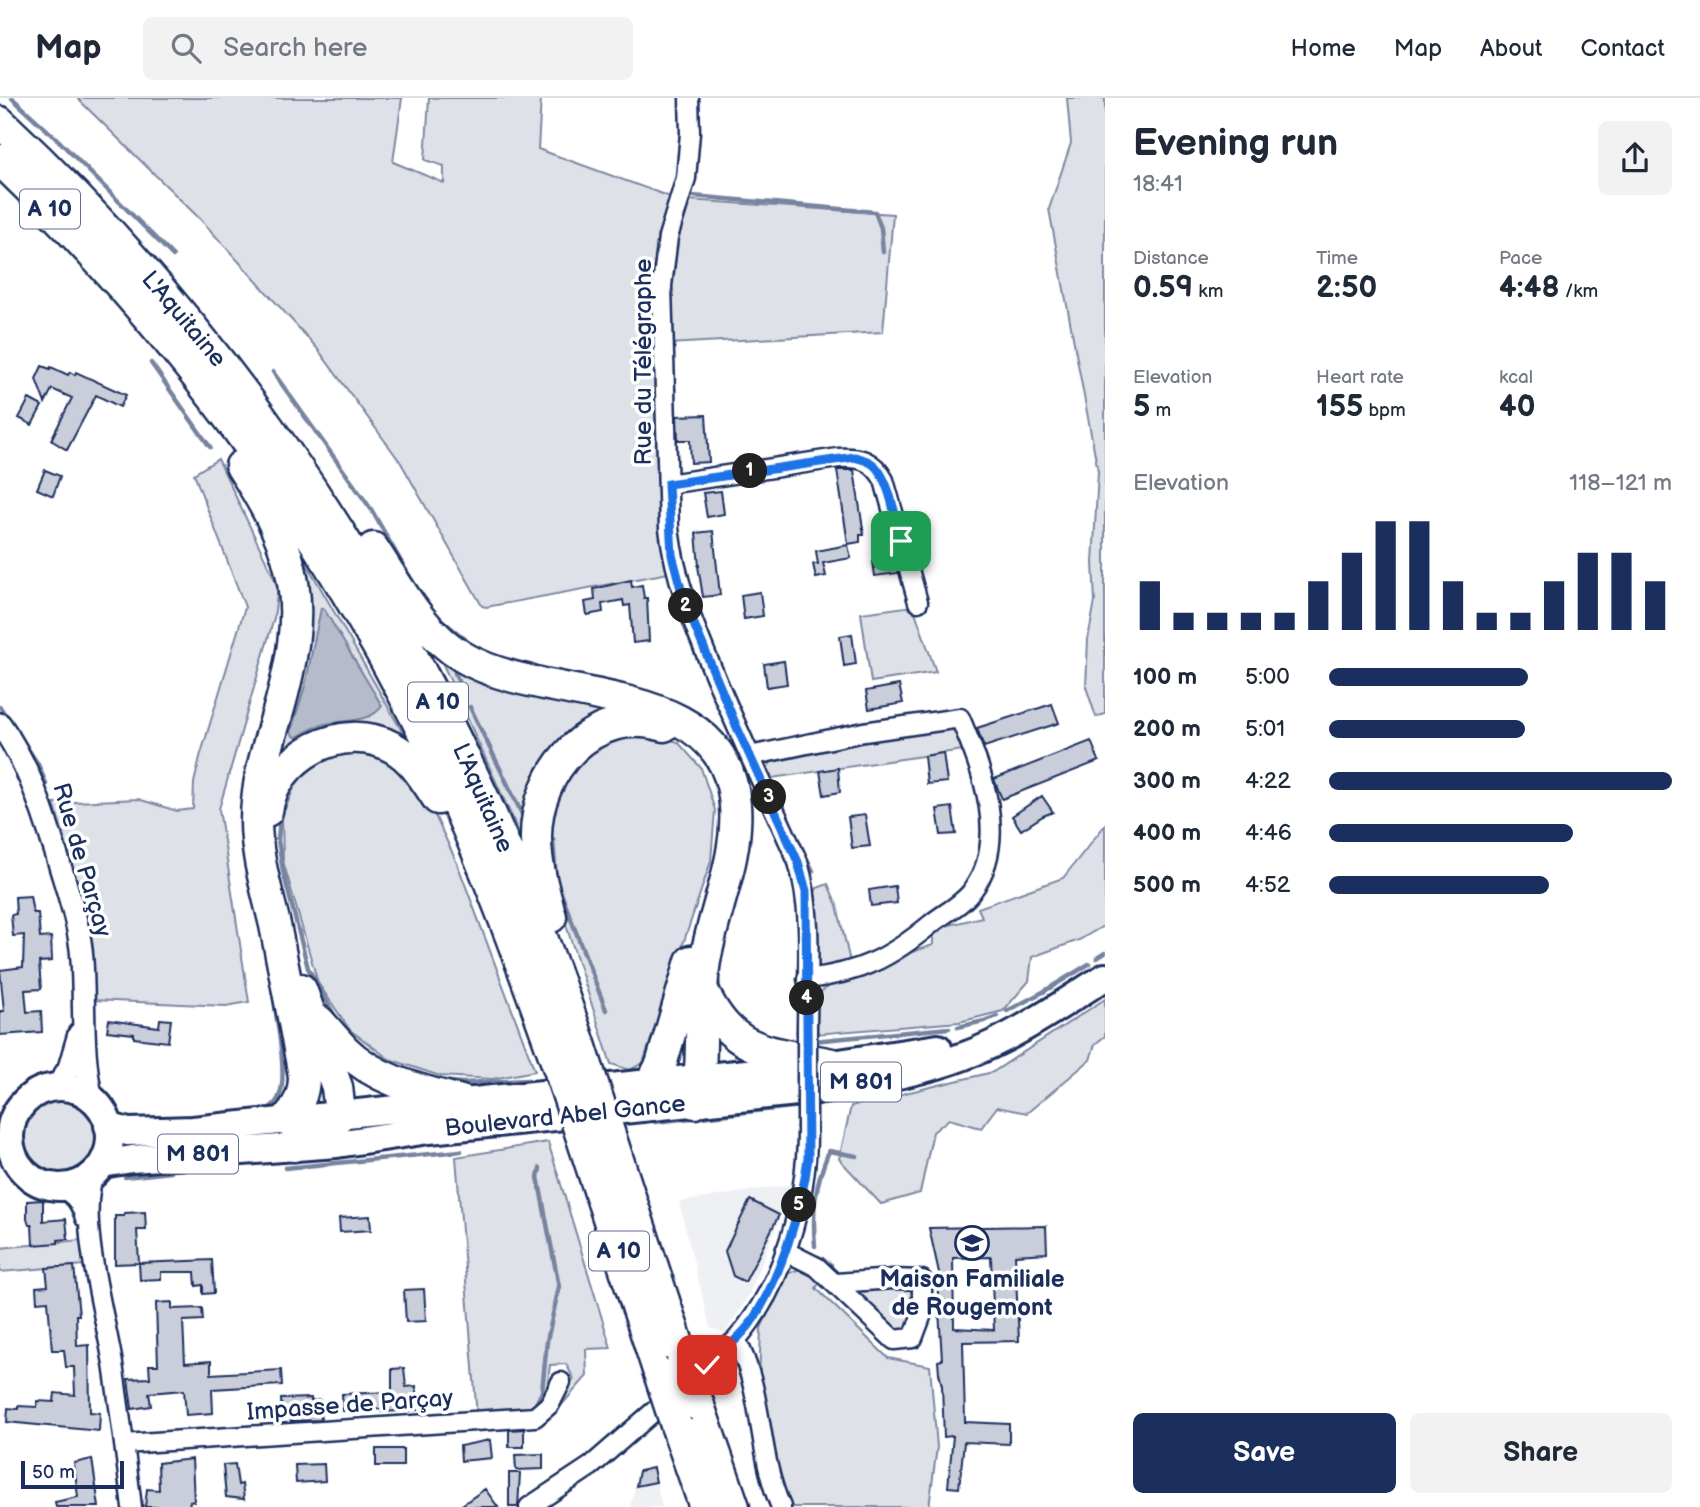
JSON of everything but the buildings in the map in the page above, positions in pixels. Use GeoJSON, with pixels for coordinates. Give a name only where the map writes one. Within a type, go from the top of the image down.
{"type":"FeatureCollection","features":[{"type":"Feature","properties":{"kind":"highway","name":"L'Aquitaine"},"geometry":{"type":"LineString","coordinates":[[0,122],[81,201],[155,282],[256,409],[349,545],[430,687],[501,837],[572,1020],[575,1074]]}},
{"type":"Feature","properties":{"kind":"highway","name":"L'Aquitaine"},"geometry":{"type":"LineString","coordinates":[[0,160],[98,260],[185,361],[266,469],[354,606],[425,737],[485,869],[516,948],[575,1074],[593,1128],[659,1373],[705,1507]]}},
{"type":"Feature","properties":{"kind":"highway"},"geometry":{"type":"LineString","coordinates":[[185,361],[284,544],[295,594],[297,612],[293,651],[260,776],[256,809],[259,857],[304,1076],[304,1090],[290,1133],[328,1132],[340,1114],[337,1087],[301,987],[281,918],[265,836],[265,820],[272,794],[283,774],[303,754],[323,744],[345,738],[374,740],[391,746],[419,770],[485,869]]}},
{"type":"Feature","properties":{"kind":"highway"},"geometry":{"type":"LineString","coordinates":[[256,409],[338,496],[417,614],[445,645],[463,657],[507,676],[664,712],[692,727],[714,748],[723,762],[733,791],[736,822],[732,855],[708,945],[694,1087]]}},
{"type":"Feature","properties":{"kind":"highway"},"geometry":{"type":"LineString","coordinates":[[572,1020],[562,958],[539,870],[537,822],[549,781],[564,757],[596,731],[633,721],[661,724],[686,737],[706,755],[723,793],[726,822],[723,853],[661,1065],[651,1083]]}},
{"type":"Feature","properties":{"kind":"highway"},"geometry":{"type":"LineString","coordinates":[[702,986],[717,1016],[738,1038],[766,1050],[832,1064]]}},
{"type":"Feature","properties":{"kind":"highway"},"geometry":{"type":"LineString","coordinates":[[678,1005],[694,1087]]}},
{"type":"Feature","properties":{"kind":"highway"},"geometry":{"type":"LineString","coordinates":[[310,1012],[346,1051],[374,1071],[401,1085],[461,1101]]}},
{"type":"Feature","properties":{"kind":"highway","name":"L'Aquitaine"},"geometry":{"type":"LineString","coordinates":[[593,1128],[694,1359],[699,1406],[734,1507]]}},
{"type":"Feature","properties":{"kind":"main road","name":"Boulevard Abel Gance"},"geometry":{"type":"LineString","coordinates":[[340,1114],[651,1083],[694,1087],[817,1090],[901,1074],[967,1055],[1018,1029],[1105,977]]}},
{"type":"Feature","properties":{"kind":"main road","name":"Boulevard Abel Gance"},"geometry":{"type":"LineString","coordinates":[[108,1126],[128,1132],[194,1130],[290,1133],[337,1144],[922,1051],[1018,1029]]}},
{"type":"Feature","properties":{"kind":"main road"},"geometry":{"type":"LineString","coordinates":[[60,1187],[31,1177],[6,1148],[12,1125],[10,1111],[35,1094],[57,1087],[72,1089],[92,1099],[103,1111],[109,1142],[98,1169]]}},
{"type":"Feature","properties":{"kind":"main road","name":"Boulevard Abel Gance"},"geometry":{"type":"LineString","coordinates":[[98,1169],[132,1159],[290,1133]]}},
{"type":"Feature","properties":{"kind":"main road","name":"M 801"},"geometry":{"type":"LineString","coordinates":[[60,1187],[78,1184],[98,1169]]}},
{"type":"Feature","properties":{"kind":"street","name":"Rue du Télégraphe"},"geometry":{"type":"LineString","coordinates":[[529,1507],[591,1466],[694,1359],[736,1340],[751,1324],[785,1251],[805,1180],[807,905],[803,878],[684,600],[676,576],[669,529],[662,286],[668,237],[680,200],[689,156],[690,98]]}},
{"type":"Feature","properties":{"kind":"street","name":"Rue du Télégraphe"},"geometry":{"type":"LineString","coordinates":[[668,484],[838,458],[855,457],[870,462],[879,470],[884,480],[918,602]]}},
{"type":"Feature","properties":{"kind":"street"},"geometry":{"type":"LineString","coordinates":[[750,756],[864,732],[960,718],[987,797],[991,823],[987,856],[970,894],[914,939],[872,964],[846,973],[807,979]]}},
{"type":"Feature","properties":{"kind":"street","name":"Rue de Parçay"},"geometry":{"type":"LineString","coordinates":[[0,724],[31,778],[69,896],[82,959],[82,1018],[92,1099]]}},
{"type":"Feature","properties":{"kind":"street","name":"Rue de Parçay"},"geometry":{"type":"LineString","coordinates":[[57,1087],[69,1068],[82,1018]]}},
{"type":"Feature","properties":{"kind":"street"},"geometry":{"type":"LineString","coordinates":[[98,1169],[88,1201],[90,1235],[113,1363],[132,1507]]}},
{"type":"Feature","properties":{"kind":"street"},"geometry":{"type":"LineString","coordinates":[[60,1187],[75,1196],[80,1203],[90,1235]]}},
{"type":"Feature","properties":{"kind":"street"},"geometry":{"type":"LineString","coordinates":[[785,1251],[817,1267],[894,1340],[913,1338],[922,1314],[922,1280],[835,1283]]}},
{"type":"Feature","properties":{"kind":"street"},"geometry":{"type":"LineString","coordinates":[[736,1340],[750,1377],[766,1464],[780,1507]]}},
{"type":"Feature","properties":{"kind":"street","name":"Impasse de Parçay"},"geometry":{"type":"LineString","coordinates":[[124,1444],[535,1417],[550,1404],[561,1381]]}},
{"type":"Feature","properties":{"kind":"shaded area"},"geometry":{"type":"Polygon","coordinates":[[[77,98],[402,98],[393,162],[444,183],[444,166],[425,160],[429,98],[541,98],[538,149],[679,200],[661,247],[669,573],[482,606],[401,463],[316,347],[202,221],[77,98]]]}},
{"type":"Feature","properties":{"kind":"shaded area"},"geometry":{"type":"Polygon","coordinates":[[[1067,98],[1105,98],[1105,714],[1096,717],[1086,687],[1088,639],[1095,601],[1093,563],[1098,471],[1049,209],[1071,143],[1067,98]]]}},
{"type":"Feature","properties":{"kind":"shaded area"},"geometry":{"type":"Polygon","coordinates":[[[688,200],[893,214],[883,332],[668,344],[670,254],[688,200]]]}},
{"type":"Feature","properties":{"kind":"shaded area"},"geometry":{"type":"Polygon","coordinates":[[[218,459],[278,586],[274,618],[219,809],[249,1002],[226,1006],[93,1000],[89,926],[54,803],[138,799],[177,811],[193,809],[194,783],[200,757],[245,607],[194,474],[218,459]]]}},
{"type":"Feature","properties":{"kind":"shaded area"},"geometry":{"type":"Polygon","coordinates":[[[291,536],[412,749],[388,736],[271,760],[291,536]]]}},
{"type":"Feature","properties":{"kind":"shaded area"},"geometry":{"type":"Polygon","coordinates":[[[913,606],[936,672],[871,682],[861,613],[913,606]]]}},
{"type":"Feature","properties":{"kind":"shaded area"},"geometry":{"type":"Polygon","coordinates":[[[441,660],[627,713],[595,719],[526,848],[441,660]]]}},
{"type":"Feature","properties":{"kind":"shaded area"},"geometry":{"type":"Polygon","coordinates":[[[957,725],[970,749],[772,778],[767,768],[772,761],[797,751],[957,725]]]}},
{"type":"Feature","properties":{"kind":"shaded area"},"geometry":{"type":"Polygon","coordinates":[[[643,731],[678,742],[701,768],[715,810],[711,861],[643,1063],[630,1070],[611,1064],[556,894],[549,840],[555,798],[574,765],[606,738],[643,731]]]}},
{"type":"Feature","properties":{"kind":"shaded area"},"geometry":{"type":"Polygon","coordinates":[[[352,750],[383,755],[426,796],[457,863],[535,1071],[492,1079],[440,1076],[389,1059],[350,1030],[318,983],[283,861],[282,816],[297,781],[323,760],[352,750]]]}},
{"type":"Feature","properties":{"kind":"shaded area"},"geometry":{"type":"Polygon","coordinates":[[[1105,825],[1105,925],[1079,940],[1032,957],[1029,981],[1003,1011],[959,1022],[815,1034],[818,994],[834,983],[871,973],[897,957],[933,945],[933,929],[982,917],[978,908],[1063,878],[1105,825]]]}},
{"type":"Feature","properties":{"kind":"shaded area"},"geometry":{"type":"Polygon","coordinates":[[[828,884],[837,905],[850,962],[820,970],[817,958],[815,892],[817,888],[828,884]]]}},
{"type":"Feature","properties":{"kind":"shaded area"},"geometry":{"type":"Polygon","coordinates":[[[1105,999],[1105,1036],[1095,1044],[1090,1060],[1027,1113],[997,1107],[981,1128],[949,1119],[933,1132],[920,1193],[881,1204],[839,1159],[851,1106],[993,1072],[1105,999]]]}},
{"type":"Feature","properties":{"kind":"shaded area"},"geometry":{"type":"Polygon","coordinates":[[[60,1098],[74,1101],[87,1109],[95,1122],[98,1136],[95,1150],[87,1163],[74,1171],[60,1174],[46,1171],[33,1163],[25,1150],[22,1136],[25,1122],[33,1109],[46,1101],[60,1098]]]}},
{"type":"Feature","properties":{"kind":"shaded area"},"geometry":{"type":"Polygon","coordinates":[[[548,1142],[611,1348],[586,1349],[587,1376],[553,1415],[553,1409],[574,1379],[566,1364],[550,1365],[546,1397],[531,1414],[477,1417],[456,1157],[548,1142]]]}},
{"type":"Feature","properties":{"kind":"shaded area"},"geometry":{"type":"Polygon","coordinates":[[[793,1184],[749,1295],[725,1333],[710,1328],[679,1202],[793,1184]]]}},
{"type":"Feature","properties":{"kind":"shaded area"},"geometry":{"type":"Polygon","coordinates":[[[81,1240],[85,1265],[0,1272],[0,1248],[81,1240]]]}},
{"type":"Feature","properties":{"kind":"shaded area"},"geometry":{"type":"Polygon","coordinates":[[[800,1269],[822,1279],[816,1288],[888,1358],[930,1366],[937,1447],[929,1507],[790,1507],[781,1491],[759,1380],[761,1328],[786,1274],[800,1269]]]}},
{"type":"Feature","properties":{"kind":"shaded area"},"geometry":{"type":"Polygon","coordinates":[[[909,1289],[917,1298],[912,1328],[893,1330],[852,1291],[909,1289]]]}},
{"type":"Feature","properties":{"kind":"shaded area"},"geometry":{"type":"Polygon","coordinates":[[[653,1468],[662,1507],[630,1507],[639,1471],[653,1468]]]}},
{"type":"Feature","properties":{"kind":"water"},"geometry":{"type":"Polygon","coordinates":[[[321,608],[382,706],[377,712],[361,719],[325,724],[297,737],[293,736],[291,731],[305,686],[321,608]]]}},
{"type":"Feature","properties":{"kind":"waterway"},"geometry":{"type":"LineString","coordinates":[[12,98],[60,142],[173,256]]}},
{"type":"Feature","properties":{"kind":"waterway"},"geometry":{"type":"LineString","coordinates":[[693,196],[875,212],[881,228],[883,252]]}},
{"type":"Feature","properties":{"kind":"waterway"},"geometry":{"type":"LineString","coordinates":[[653,270],[658,461]]}},
{"type":"Feature","properties":{"kind":"waterway"},"geometry":{"type":"LineString","coordinates":[[151,363],[210,447]]}},
{"type":"Feature","properties":{"kind":"waterway"},"geometry":{"type":"LineString","coordinates":[[273,372],[371,509],[415,586]]}},
{"type":"Feature","properties":{"kind":"waterway"},"geometry":{"type":"LineString","coordinates":[[439,618],[465,639]]}},
{"type":"Feature","properties":{"kind":"waterway"},"geometry":{"type":"LineString","coordinates":[[455,669],[463,693]]}},
{"type":"Feature","properties":{"kind":"waterway"},"geometry":{"type":"LineString","coordinates":[[679,705],[698,716]]}},
{"type":"Feature","properties":{"kind":"waterway"},"geometry":{"type":"LineString","coordinates":[[0,707],[38,764],[46,784]]}},
{"type":"Feature","properties":{"kind":"waterway"},"geometry":{"type":"LineString","coordinates":[[470,707],[522,814]]}},
{"type":"Feature","properties":{"kind":"waterway"},"geometry":{"type":"LineString","coordinates":[[737,759],[746,790]]}},
{"type":"Feature","properties":{"kind":"waterway"},"geometry":{"type":"LineString","coordinates":[[280,816],[278,840],[283,871],[308,968],[337,1020]]}},
{"type":"Feature","properties":{"kind":"waterway"},"geometry":{"type":"LineString","coordinates":[[553,839],[556,880],[606,1010]]}},
{"type":"Feature","properties":{"kind":"waterway"},"geometry":{"type":"LineString","coordinates":[[802,849],[813,871]]}},
{"type":"Feature","properties":{"kind":"waterway"},"geometry":{"type":"LineString","coordinates":[[1097,958],[1105,953]]}},
{"type":"Feature","properties":{"kind":"waterway"},"geometry":{"type":"LineString","coordinates":[[1007,1011],[1089,964]]}},
{"type":"Feature","properties":{"kind":"waterway"},"geometry":{"type":"LineString","coordinates":[[717,974],[720,993]]}},
{"type":"Feature","properties":{"kind":"waterway"},"geometry":{"type":"LineString","coordinates":[[266,1110],[278,1099],[283,1071],[272,986]]}},
{"type":"Feature","properties":{"kind":"waterway"},"geometry":{"type":"LineString","coordinates":[[958,1027],[997,1016]]}},
{"type":"Feature","properties":{"kind":"waterway"},"geometry":{"type":"LineString","coordinates":[[813,1041],[949,1028]]}},
{"type":"Feature","properties":{"kind":"waterway"},"geometry":{"type":"LineString","coordinates":[[441,1081],[463,1083],[529,1080]]}},
{"type":"Feature","properties":{"kind":"waterway"},"geometry":{"type":"LineString","coordinates":[[816,1104],[848,1099]]}},
{"type":"Feature","properties":{"kind":"waterway"},"geometry":{"type":"LineString","coordinates":[[655,1122],[801,1106]]}},
{"type":"Feature","properties":{"kind":"waterway"},"geometry":{"type":"LineString","coordinates":[[185,1117],[205,1116]]}},
{"type":"Feature","properties":{"kind":"waterway"},"geometry":{"type":"LineString","coordinates":[[285,1168],[461,1151]]}},
{"type":"Feature","properties":{"kind":"waterway"},"geometry":{"type":"LineString","coordinates":[[815,1246],[816,1197],[820,1175],[829,1151],[857,1156]]}},
{"type":"Feature","properties":{"kind":"waterway"},"geometry":{"type":"LineString","coordinates":[[526,1410],[535,1406],[542,1392],[547,1341],[559,1287],[538,1177],[540,1168]]}},
{"type":"Feature","properties":{"kind":"waterway"},"geometry":{"type":"LineString","coordinates":[[125,1177],[171,1172]]}},
{"type":"Feature","properties":{"kind":"waterway"},"geometry":{"type":"LineString","coordinates":[[818,1257],[831,1265]]}},
{"type":"Feature","properties":{"kind":"place","name":"Maison Familiale de Rougemont"},"geometry":{"type":"Point","coordinates":[972,1243]}},
{"type":"Feature","properties":{"kind":"route"},"geometry":{"type":"LineString","coordinates":[[707,1365],[751,1324],[785,1251],[805,1180],[808,1158],[807,905],[798,862],[735,723],[676,576],[669,529],[668,484],[855,457],[870,462],[879,470],[901,541]]}}]}
